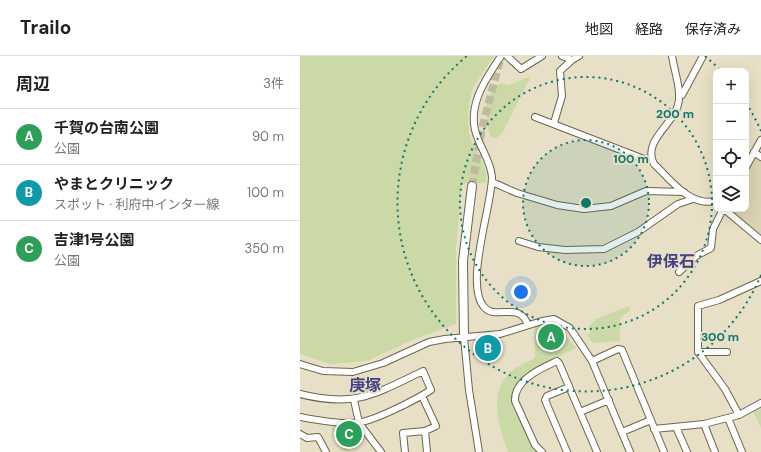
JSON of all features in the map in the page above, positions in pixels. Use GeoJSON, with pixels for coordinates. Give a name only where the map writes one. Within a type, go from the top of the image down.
{"type":"FeatureCollection","features":[{"type":"Feature","properties":{"kind":"main road"},"geometry":{"type":"LineString","coordinates":[[464,337],[463,261],[472,186]]}},
{"type":"Feature","properties":{"kind":"street"},"geometry":{"type":"LineString","coordinates":[[501,56],[479,92],[474,116],[475,130],[490,166],[492,182],[478,261],[478,282],[480,301],[483,306],[490,311],[519,314],[528,325]]}},
{"type":"Feature","properties":{"kind":"street"},"geometry":{"type":"LineString","coordinates":[[507,56],[521,69],[542,56]]}},
{"type":"Feature","properties":{"kind":"street"},"geometry":{"type":"LineString","coordinates":[[562,56],[572,60]]}},
{"type":"Feature","properties":{"kind":"street"},"geometry":{"type":"LineString","coordinates":[[554,123],[562,96],[560,71],[579,56]]}},
{"type":"Feature","properties":{"kind":"street"},"geometry":{"type":"LineString","coordinates":[[672,56],[679,96],[676,110],[653,143],[651,158],[654,164],[693,199],[702,203],[713,201]]}},
{"type":"Feature","properties":{"kind":"street"},"geometry":{"type":"LineString","coordinates":[[679,96],[682,95],[703,56]]}},
{"type":"Feature","properties":{"kind":"street"},"geometry":{"type":"LineString","coordinates":[[535,116],[644,159],[651,158]]}},
{"type":"Feature","properties":{"kind":"street"},"geometry":{"type":"LineString","coordinates":[[749,161],[761,140]]}},
{"type":"Feature","properties":{"kind":"street"},"geometry":{"type":"LineString","coordinates":[[754,152],[761,157]]}},
{"type":"Feature","properties":{"kind":"street"},"geometry":{"type":"LineString","coordinates":[[492,182],[517,193],[557,205],[584,209],[611,206],[646,191],[684,192]]}},
{"type":"Feature","properties":{"kind":"street"},"geometry":{"type":"LineString","coordinates":[[519,241],[538,247],[565,250],[604,248],[638,232],[678,204],[693,199]]}},
{"type":"Feature","properties":{"kind":"street"},"geometry":{"type":"LineString","coordinates":[[678,272],[696,256],[711,248],[714,226],[722,212]]}},
{"type":"Feature","properties":{"kind":"street"},"geometry":{"type":"LineString","coordinates":[[728,212],[761,240]]}},
{"type":"Feature","properties":{"kind":"street"},"geometry":{"type":"LineString","coordinates":[[739,415],[725,388],[698,352],[698,306],[719,300],[761,281]]}},
{"type":"Feature","properties":{"kind":"street"},"geometry":{"type":"LineString","coordinates":[[300,364],[323,371],[354,372],[383,363],[429,342],[500,334],[548,319],[554,319],[564,323],[570,328],[592,361],[622,432],[628,451]]}},
{"type":"Feature","properties":{"kind":"street"},"geometry":{"type":"LineString","coordinates":[[464,337],[469,390],[479,452]]}},
{"type":"Feature","properties":{"kind":"street"},"geometry":{"type":"LineString","coordinates":[[592,361],[618,349],[622,350],[664,452]]}},
{"type":"Feature","properties":{"kind":"street"},"geometry":{"type":"LineString","coordinates":[[698,352],[727,352]]}},
{"type":"Feature","properties":{"kind":"street"},"geometry":{"type":"LineString","coordinates":[[542,452],[534,444],[515,401],[516,389],[543,367],[557,361],[559,362],[597,452]]}},
{"type":"Feature","properties":{"kind":"street"},"geometry":{"type":"LineString","coordinates":[[300,394],[336,400],[354,400],[373,395],[423,371],[431,390],[422,396],[359,423],[331,422],[300,417]]}},
{"type":"Feature","properties":{"kind":"street"},"geometry":{"type":"LineString","coordinates":[[567,452],[545,400],[547,396],[569,387]]}},
{"type":"Feature","properties":{"kind":"street"},"geometry":{"type":"LineString","coordinates":[[404,452],[403,433],[425,431],[436,426],[422,396]]}},
{"type":"Feature","properties":{"kind":"street"},"geometry":{"type":"LineString","coordinates":[[354,400],[359,423],[381,452]]}},
{"type":"Feature","properties":{"kind":"street"},"geometry":{"type":"LineString","coordinates":[[580,412],[608,400]]}},
{"type":"Feature","properties":{"kind":"street"},"geometry":{"type":"LineString","coordinates":[[654,429],[704,424],[739,415],[761,403]]}},
{"type":"Feature","properties":{"kind":"street"},"geometry":{"type":"LineString","coordinates":[[728,418],[742,452]]}},
{"type":"Feature","properties":{"kind":"street"},"geometry":{"type":"LineString","coordinates":[[622,432],[651,420]]}},
{"type":"Feature","properties":{"kind":"street"},"geometry":{"type":"LineString","coordinates":[[704,424],[715,452]]}},
{"type":"Feature","properties":{"kind":"street"},"geometry":{"type":"LineString","coordinates":[[676,427],[687,452]]}},
{"type":"Feature","properties":{"kind":"street"},"geometry":{"type":"LineString","coordinates":[[425,431],[427,452]]}},
{"type":"Feature","properties":{"kind":"street"},"geometry":{"type":"LineString","coordinates":[[300,434],[307,438],[318,437],[326,452]]}},
{"type":"Feature","properties":{"kind":"shaded area"},"geometry":{"type":"Polygon","coordinates":[[[757,157],[761,161],[761,237],[733,212],[749,212],[749,166],[754,158],[757,157]]]}},
{"type":"Feature","properties":{"kind":"green space"},"geometry":{"type":"Polygon","coordinates":[[[300,56],[494,56],[473,88],[469,103],[469,133],[472,143],[481,158],[486,172],[486,183],[462,184],[456,247],[456,324],[410,341],[369,360],[330,364],[300,354],[300,56]]]}},
{"type":"Feature","properties":{"kind":"green space"},"geometry":{"type":"Polygon","coordinates":[[[531,76],[502,134],[496,138],[490,137],[486,107],[490,94],[501,83],[509,85],[531,76]]]}},
{"type":"Feature","properties":{"kind":"green space"},"geometry":{"type":"Polygon","coordinates":[[[629,306],[630,311],[620,318],[620,341],[593,343],[587,335],[590,334],[589,326],[596,319],[629,306]]]}},
{"type":"Feature","properties":{"kind":"green space"},"geometry":{"type":"Polygon","coordinates":[[[550,321],[556,322],[576,348],[540,366],[515,385],[512,400],[540,452],[508,452],[501,432],[497,411],[499,390],[503,380],[510,372],[535,358],[534,326],[550,321]]]}},
{"type":"Feature","properties":{"kind":"green space"},"geometry":{"type":"Polygon","coordinates":[[[761,405],[761,428],[753,411],[761,405]]]}},
{"type":"Feature","properties":{"kind":"green space"},"geometry":{"type":"Polygon","coordinates":[[[333,426],[358,426],[365,439],[345,452],[332,430],[333,426]]]}},
{"type":"Feature","properties":{"kind":"tunnel"},"geometry":{"type":"LineString","coordinates":[[472,186],[482,129],[501,56]]}},
{"type":"Feature","properties":{"kind":"place","name":"千賀の台南公園"},"geometry":{"type":"Point","coordinates":[551,337]}},
{"type":"Feature","properties":{"kind":"place","name":"やまとクリニック"},"geometry":{"type":"Point","coordinates":[488,348]}},
{"type":"Feature","properties":{"kind":"place","name":"吉津1号公園"},"geometry":{"type":"Point","coordinates":[349,434]}},
{"type":"Feature","properties":{"kind":"district","name":"伊保石"},"geometry":{"type":"Point","coordinates":[671,261]}},
{"type":"Feature","properties":{"kind":"district","name":"庚塚"},"geometry":{"type":"Point","coordinates":[365,385]}}]}
